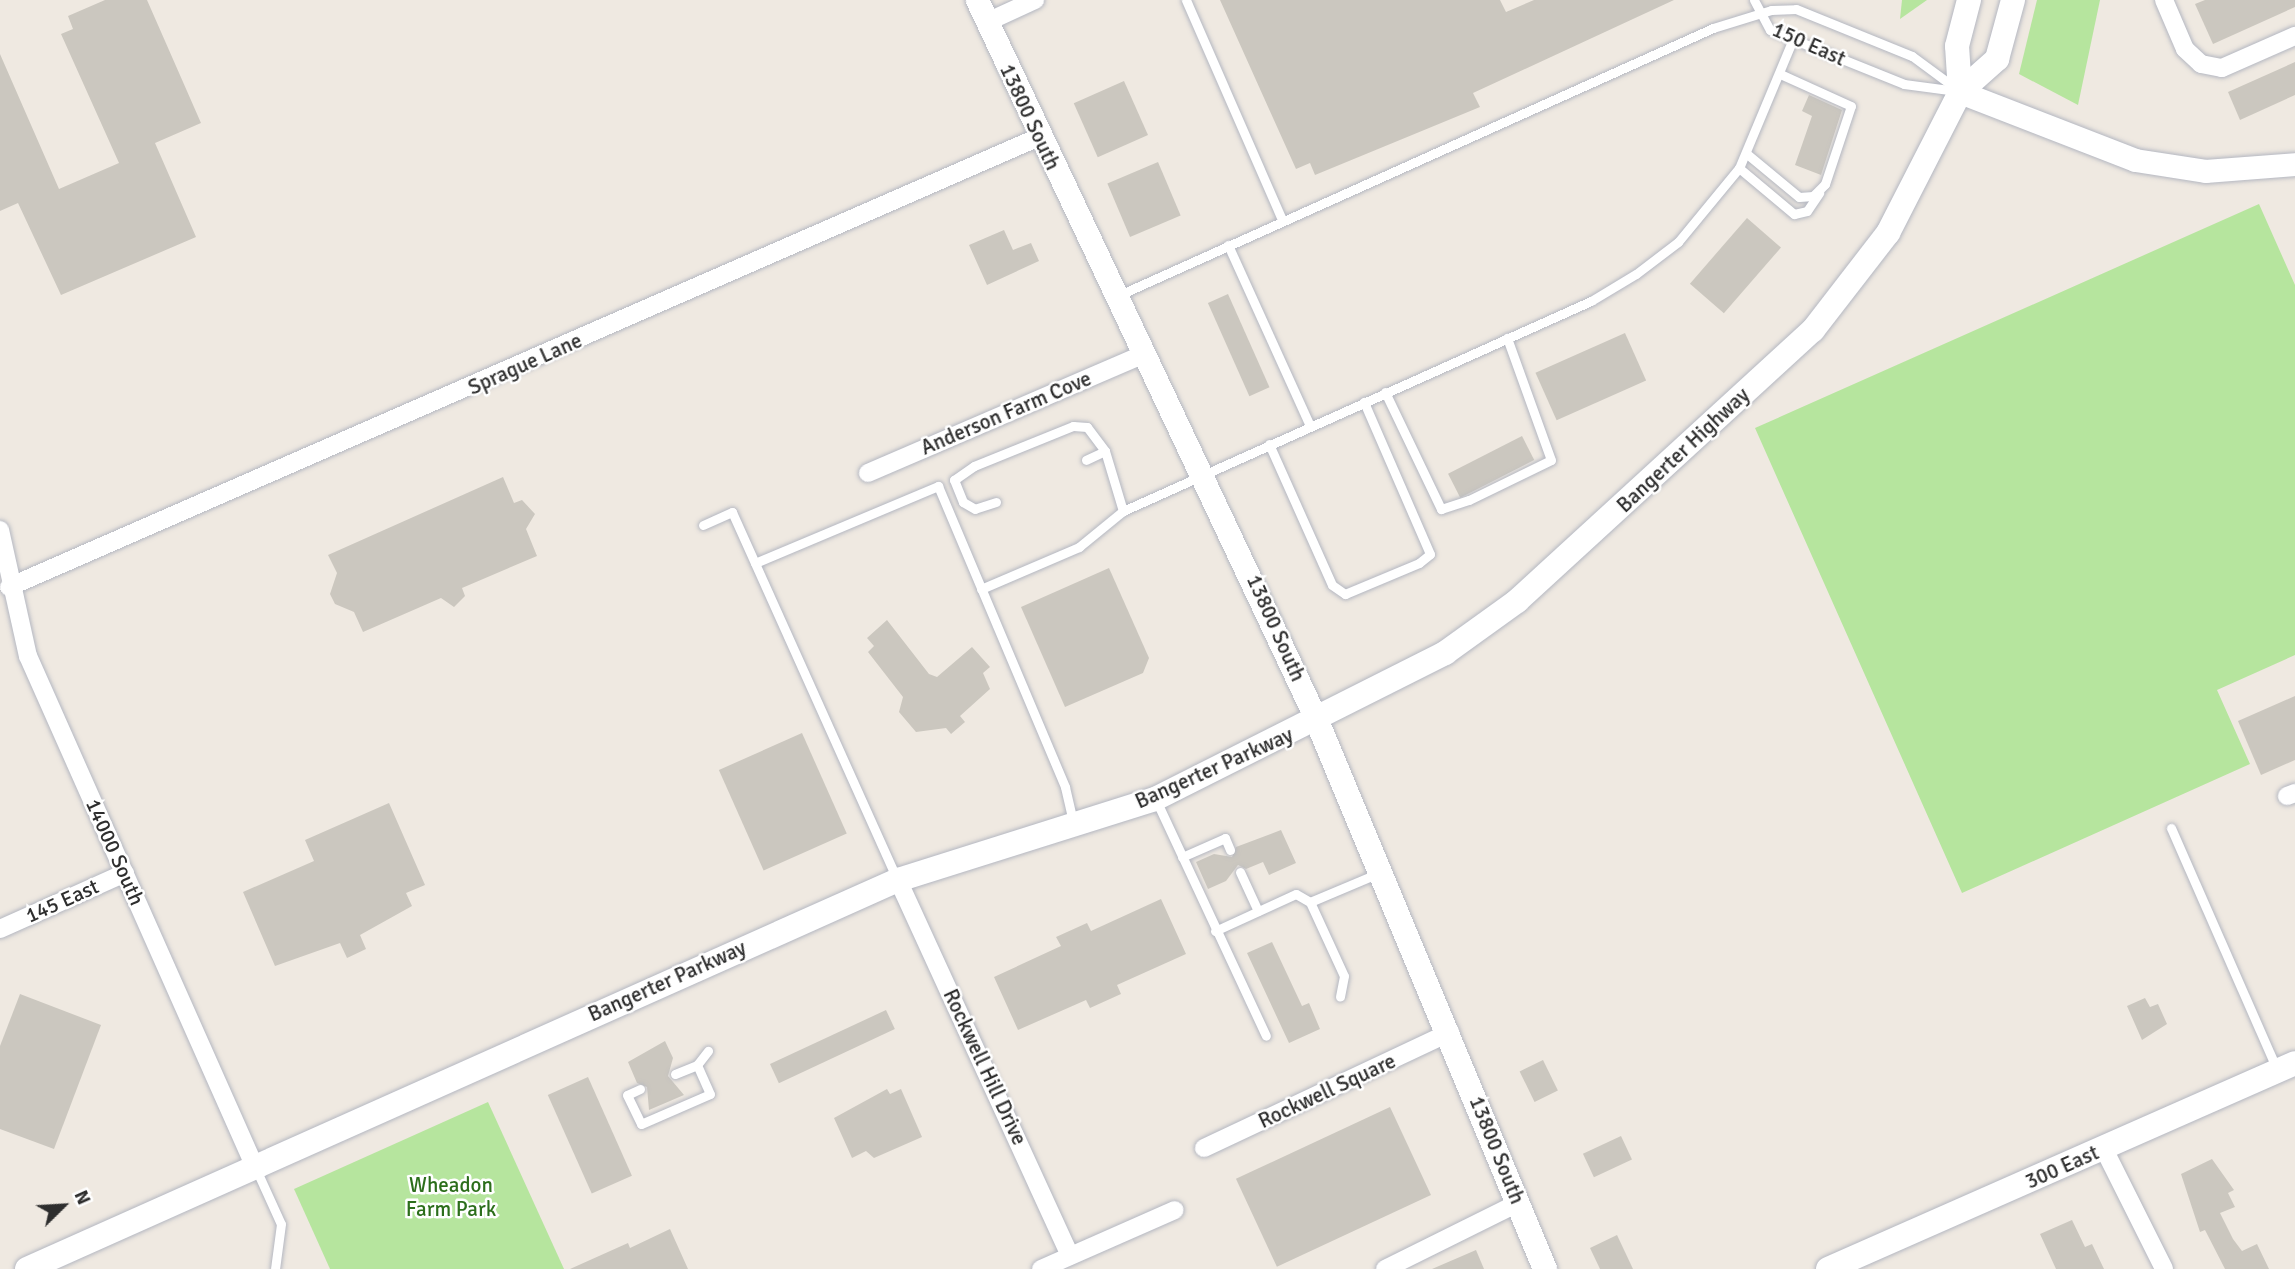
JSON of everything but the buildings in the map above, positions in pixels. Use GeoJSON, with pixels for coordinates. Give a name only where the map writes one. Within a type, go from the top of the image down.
{"type":"FeatureCollection","features":[{"type":"Feature","properties":{"kind":"main road"},"geometry":{"type":"LineString","coordinates":[[1960,92],[1957,46],[1969,0]]}},
{"type":"Feature","properties":{"kind":"main road","name":"Bangerter Highway"},"geometry":{"type":"LineString","coordinates":[[1317,721],[1445,653],[1517,601],[1813,330],[1888,233],[1960,92],[1997,59],[2012,0]]}},
{"type":"Feature","properties":{"kind":"main road","name":"Bangerter Parkway"},"geometry":{"type":"LineString","coordinates":[[27,1269],[254,1165],[898,880],[1155,799],[1317,721]]}},
{"type":"Feature","properties":{"kind":"main road","name":"13800 South"},"geometry":{"type":"LineString","coordinates":[[1317,721],[1450,1032],[1545,1269]]}},
{"type":"Feature","properties":{"kind":"main road","name":"300 East"},"geometry":{"type":"LineString","coordinates":[[1828,1269],[2286,1067]]}},
{"type":"Feature","properties":{"kind":"street","name":"13800 South"},"geometry":{"type":"LineString","coordinates":[[977,0],[1115,297],[1203,474],[1317,721]]}},
{"type":"Feature","properties":{"kind":"street"},"geometry":{"type":"LineString","coordinates":[[987,22],[1035,0]]}},
{"type":"Feature","properties":{"kind":"street"},"geometry":{"type":"LineString","coordinates":[[2164,0],[2185,49],[2201,64],[2222,68],[2295,36]]}},
{"type":"Feature","properties":{"kind":"street","name":"150 East"},"geometry":{"type":"LineString","coordinates":[[1960,92],[2135,160],[2205,171],[2295,164]]}},
{"type":"Feature","properties":{"kind":"street","name":"Sprague Lane"},"geometry":{"type":"LineString","coordinates":[[9,587],[1039,136]]}},
{"type":"Feature","properties":{"kind":"street","name":"Anderson Farm Cove"},"geometry":{"type":"LineString","coordinates":[[868,473],[1144,354]]}},
{"type":"Feature","properties":{"kind":"street","name":"14000 South"},"geometry":{"type":"LineString","coordinates":[[0,530],[9,587],[28,656],[254,1165]]}},
{"type":"Feature","properties":{"kind":"street","name":"145 East"},"geometry":{"type":"LineString","coordinates":[[0,929],[125,873]]}},
{"type":"Feature","properties":{"kind":"street","name":"Rockwell Hill Drive"},"geometry":{"type":"LineString","coordinates":[[898,880],[1070,1256]]}},
{"type":"Feature","properties":{"kind":"street","name":"Rockwell Square"},"geometry":{"type":"LineString","coordinates":[[1204,1148],[1450,1032]]}},
{"type":"Feature","properties":{"kind":"street"},"geometry":{"type":"LineString","coordinates":[[2104,1149],[2164,1269]]}},
{"type":"Feature","properties":{"kind":"street"},"geometry":{"type":"LineString","coordinates":[[1391,1268],[1518,1203]]}},
{"type":"Feature","properties":{"kind":"street"},"geometry":{"type":"LineString","coordinates":[[1041,1269],[1175,1210]]}},
{"type":"Feature","properties":{"kind":"lane"},"geometry":{"type":"LineString","coordinates":[[1186,0],[1282,220]]}},
{"type":"Feature","properties":{"kind":"lane"},"geometry":{"type":"LineString","coordinates":[[1115,297],[1713,28],[1757,15],[1754,0]]}},
{"type":"Feature","properties":{"kind":"lane","name":"150 East"},"geometry":{"type":"LineString","coordinates":[[1757,15],[1796,9],[1912,56],[1960,92]]}},
{"type":"Feature","properties":{"kind":"lane","name":"150 East"},"geometry":{"type":"LineString","coordinates":[[1757,15],[1770,30],[1904,84],[1960,92]]}},
{"type":"Feature","properties":{"kind":"lane"},"geometry":{"type":"LineString","coordinates":[[981,589],[1079,547],[1123,511],[1507,338],[1636,274],[1678,242],[1739,168],[1793,39]]}},
{"type":"Feature","properties":{"kind":"lane"},"geometry":{"type":"LineString","coordinates":[[1739,168],[1794,214],[1807,211],[1825,184],[1852,106],[1780,74]]}},
{"type":"Feature","properties":{"kind":"lane"},"geometry":{"type":"LineString","coordinates":[[1747,154],[1799,197],[1814,196],[1825,184]]}},
{"type":"Feature","properties":{"kind":"lane"},"geometry":{"type":"LineString","coordinates":[[1228,245],[1310,426]]}},
{"type":"Feature","properties":{"kind":"lane"},"geometry":{"type":"LineString","coordinates":[[1385,392],[1441,509],[1469,500],[1552,460],[1507,338]]}},
{"type":"Feature","properties":{"kind":"lane"},"geometry":{"type":"LineString","coordinates":[[1269,444],[1332,585],[1345,594],[1419,563],[1430,554],[1364,402]]}},
{"type":"Feature","properties":{"kind":"lane"},"geometry":{"type":"LineString","coordinates":[[755,563],[954,480],[974,466],[1073,426],[1087,427],[1105,451],[1123,511]]}},
{"type":"Feature","properties":{"kind":"lane"},"geometry":{"type":"LineString","coordinates":[[1086,460],[1105,451]]}},
{"type":"Feature","properties":{"kind":"lane"},"geometry":{"type":"LineString","coordinates":[[954,480],[963,502],[975,509],[996,502]]}},
{"type":"Feature","properties":{"kind":"lane"},"geometry":{"type":"LineString","coordinates":[[938,486],[1065,787],[1074,824]]}},
{"type":"Feature","properties":{"kind":"lane"},"geometry":{"type":"LineString","coordinates":[[703,525],[732,512],[898,880]]}},
{"type":"Feature","properties":{"kind":"lane"},"geometry":{"type":"LineString","coordinates":[[1155,799],[1266,1036]]}},
{"type":"Feature","properties":{"kind":"lane"},"geometry":{"type":"LineString","coordinates":[[2171,828],[2286,1067]]}},
{"type":"Feature","properties":{"kind":"lane"},"geometry":{"type":"LineString","coordinates":[[1182,857],[1225,838],[1230,850]]}},
{"type":"Feature","properties":{"kind":"lane"},"geometry":{"type":"LineString","coordinates":[[1310,902],[1383,871]]}},
{"type":"Feature","properties":{"kind":"lane"},"geometry":{"type":"LineString","coordinates":[[1240,872],[1258,911]]}},
{"type":"Feature","properties":{"kind":"lane"},"geometry":{"type":"LineString","coordinates":[[1215,931],[1296,894],[1310,902],[1344,975],[1340,998]]}},
{"type":"Feature","properties":{"kind":"lane"},"geometry":{"type":"LineString","coordinates":[[675,1074],[697,1065],[708,1051]]}},
{"type":"Feature","properties":{"kind":"lane"},"geometry":{"type":"LineString","coordinates":[[640,1089],[627,1095],[640,1124],[710,1094],[697,1065]]}},
{"type":"Feature","properties":{"kind":"lane"},"geometry":{"type":"LineString","coordinates":[[254,1165],[281,1224],[275,1269]]}},
{"type":"Feature","properties":{"kind":"green space"},"geometry":{"type":"Polygon","coordinates":[[[1902,0],[1927,0],[1900,19],[1902,0]]]}},
{"type":"Feature","properties":{"kind":"green space"},"geometry":{"type":"Polygon","coordinates":[[[2037,0],[2100,0],[2078,105],[2019,74],[2037,0]]]}},
{"type":"Feature","properties":{"kind":"green space"},"geometry":{"type":"Polygon","coordinates":[[[2259,204],[2295,285],[2295,655],[2217,690],[2250,764],[1962,893],[1755,428],[2259,204]]]}},
{"type":"Feature","properties":{"kind":"green space","name":"Wheadon Farm Park"},"geometry":{"type":"Polygon","coordinates":[[[488,1102],[564,1269],[330,1269],[294,1189],[488,1102]]]}}]}
